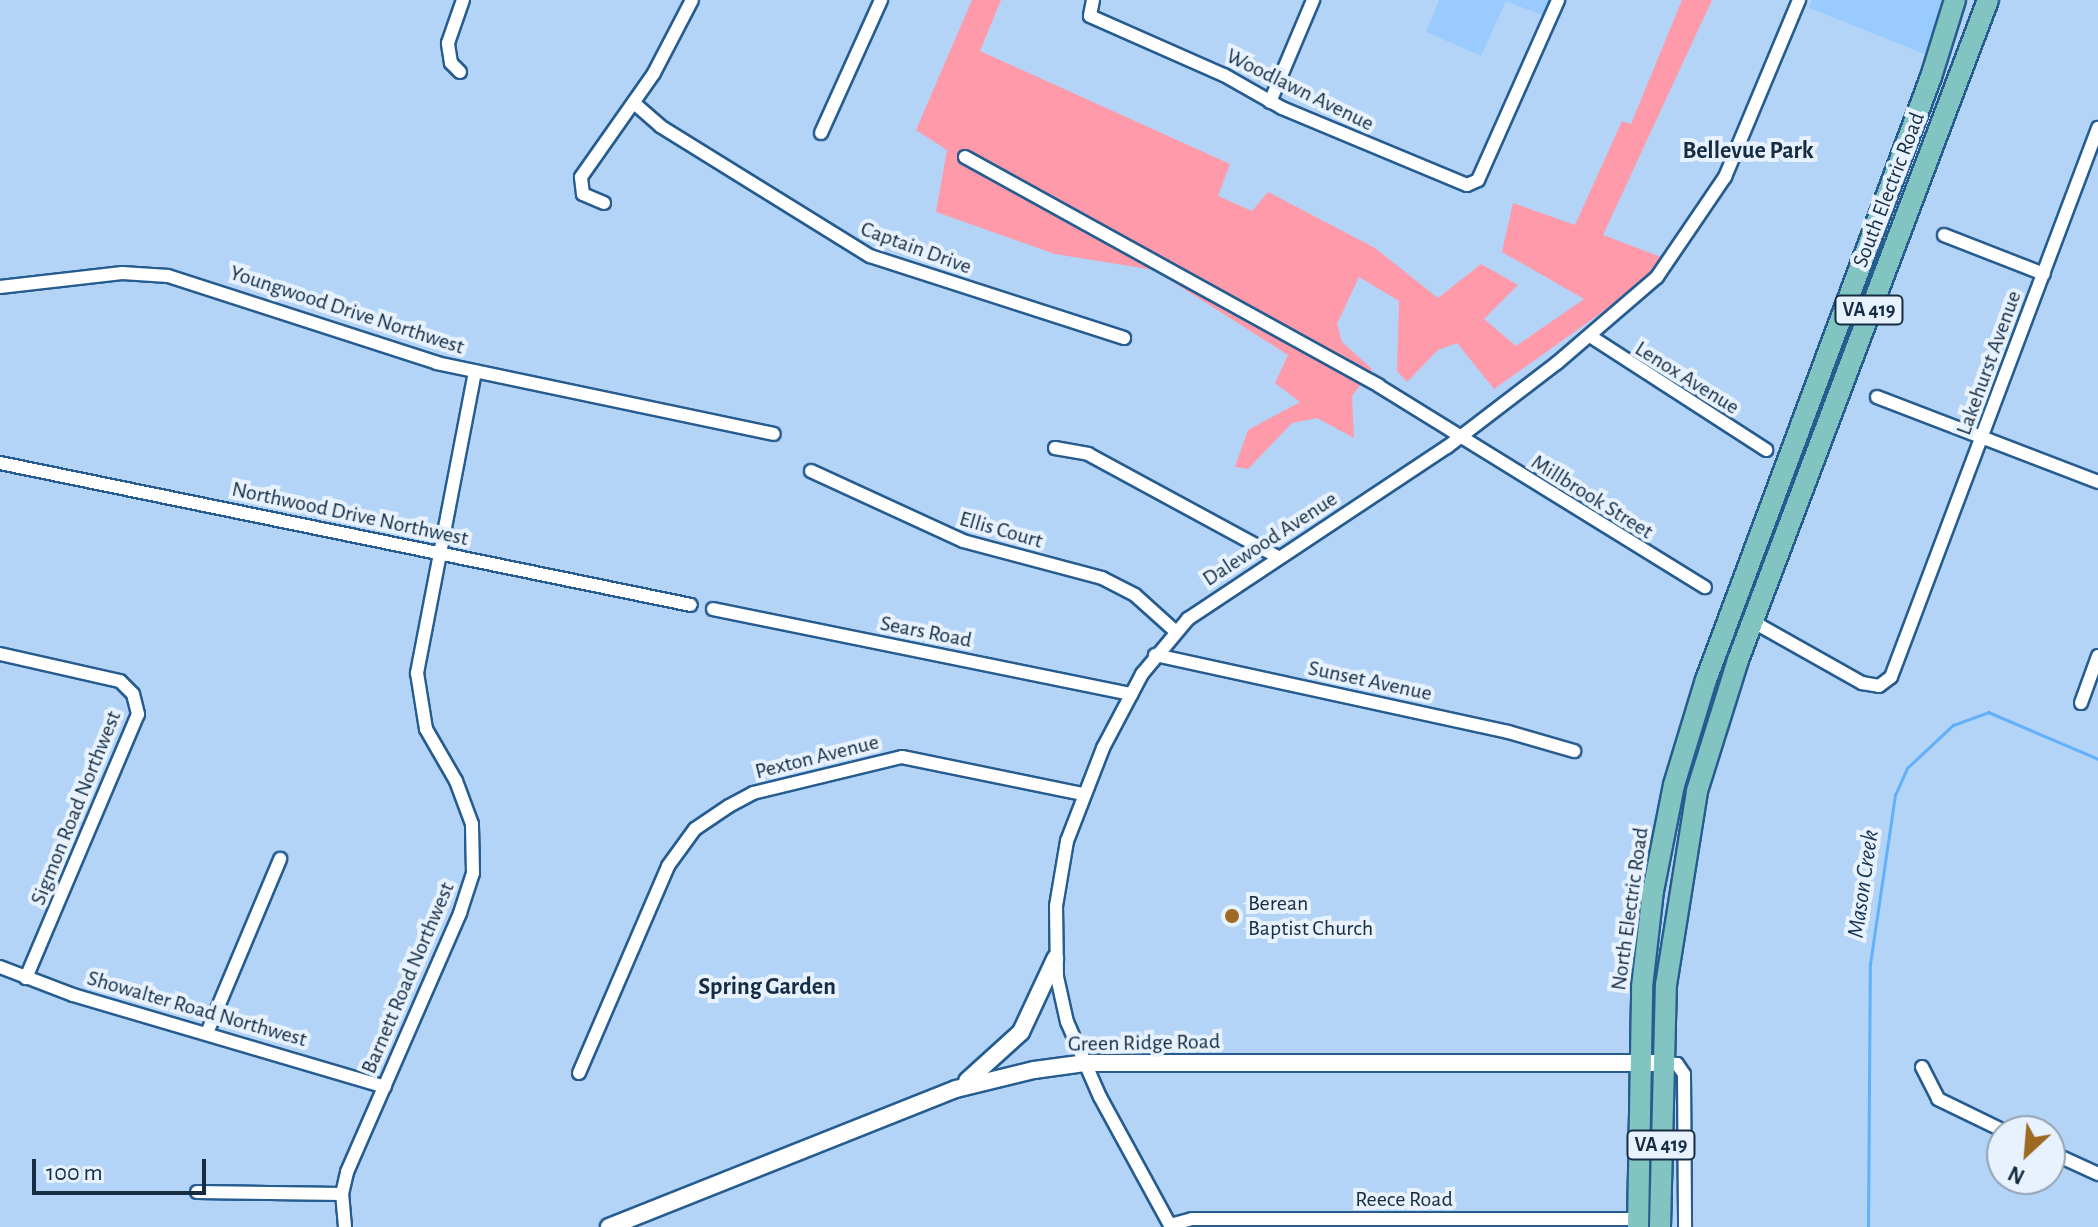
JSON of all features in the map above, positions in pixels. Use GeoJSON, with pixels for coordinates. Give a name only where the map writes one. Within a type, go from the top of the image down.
{"type":"FeatureCollection","features":[{"type":"Feature","properties":{"kind":"main road","name":"South Electric Road"},"geometry":{"type":"LineString","coordinates":[[1732,607],[1931,77],[1955,0]]}},
{"type":"Feature","properties":{"kind":"main road","name":"South Electric Road"},"geometry":{"type":"LineString","coordinates":[[1752,622],[1988,0]]}},
{"type":"Feature","properties":{"kind":"main road","name":"North Electric Road"},"geometry":{"type":"LineString","coordinates":[[1638,1223],[1639,1063],[1647,935],[1665,827],[1686,743],[1732,607]]}},
{"type":"Feature","properties":{"kind":"main road","name":"North Electric Road"},"geometry":{"type":"LineString","coordinates":[[1660,1225],[1662,1063],[1670,941],[1692,813],[1752,622]]}},
{"type":"Feature","properties":{"kind":"street"},"geometry":{"type":"LineString","coordinates":[[460,72],[451,63],[448,43],[463,0]]}},
{"type":"Feature","properties":{"kind":"street"},"geometry":{"type":"LineString","coordinates":[[604,203],[583,194],[581,177],[634,103],[692,0]]}},
{"type":"Feature","properties":{"kind":"street"},"geometry":{"type":"LineString","coordinates":[[821,133],[881,0]]}},
{"type":"Feature","properties":{"kind":"street"},"geometry":{"type":"LineString","coordinates":[[1270,102],[1313,0]]}},
{"type":"Feature","properties":{"kind":"street","name":"Woodlawn Avenue"},"geometry":{"type":"LineString","coordinates":[[1091,4],[1090,16],[1224,75],[1270,102],[1467,185],[1478,180],[1558,0]]}},
{"type":"Feature","properties":{"kind":"street","name":"Dalewood Avenue"},"geometry":{"type":"LineString","coordinates":[[1171,1226],[1085,1063],[1067,1022],[1055,959],[1056,906],[1083,794],[1131,694],[1155,655],[1175,631],[1278,557],[1460,437],[1590,336],[1657,277],[1705,212],[1733,159],[1799,0]]}},
{"type":"Feature","properties":{"kind":"street","name":"Captain Drive"},"geometry":{"type":"LineString","coordinates":[[634,103],[686,142],[870,256],[1124,338]]}},
{"type":"Feature","properties":{"kind":"street","name":"Lakehurst Avenue"},"geometry":{"type":"LineString","coordinates":[[1752,622],[1871,687],[1891,677],[1919,613],[2098,128]]}},
{"type":"Feature","properties":{"kind":"street","name":"Millbrook Street"},"geometry":{"type":"LineString","coordinates":[[965,157],[1379,386],[1705,587]]}},
{"type":"Feature","properties":{"kind":"street"},"geometry":{"type":"LineString","coordinates":[[1944,235],[2044,274]]}},
{"type":"Feature","properties":{"kind":"street","name":"Youngwood Drive Northwest"},"geometry":{"type":"LineString","coordinates":[[0,287],[122,273],[178,278],[396,351],[475,372],[774,434]]}},
{"type":"Feature","properties":{"kind":"street","name":"Lenox Avenue"},"geometry":{"type":"LineString","coordinates":[[1590,336],[1766,450]]}},
{"type":"Feature","properties":{"kind":"street","name":"Barnett Road Northwest"},"geometry":{"type":"LineString","coordinates":[[345,1227],[342,1194],[473,873],[474,840],[466,802],[426,729],[418,697],[418,650],[475,372]]}},
{"type":"Feature","properties":{"kind":"street"},"geometry":{"type":"LineString","coordinates":[[1877,397],[1983,434],[2098,482]]}},
{"type":"Feature","properties":{"kind":"street"},"geometry":{"type":"LineString","coordinates":[[1055,448],[1088,454],[1278,557]]}},
{"type":"Feature","properties":{"kind":"street","name":"Northwood Drive Northwest"},"geometry":{"type":"LineString","coordinates":[[0,463],[691,605]]}},
{"type":"Feature","properties":{"kind":"street","name":"Ellis Court"},"geometry":{"type":"LineString","coordinates":[[811,471],[963,541],[1102,578],[1135,595],[1175,631]]}},
{"type":"Feature","properties":{"kind":"street"},"geometry":{"type":"LineString","coordinates":[[1732,607],[1752,622]]}},
{"type":"Feature","properties":{"kind":"street","name":"Sears Road"},"geometry":{"type":"LineString","coordinates":[[713,609],[1131,694]]}},
{"type":"Feature","properties":{"kind":"street","name":"Sigmon Road Northwest"},"geometry":{"type":"LineString","coordinates":[[0,654],[120,681],[133,694],[138,714],[26,978]]}},
{"type":"Feature","properties":{"kind":"street","name":"Sunset Avenue"},"geometry":{"type":"LineString","coordinates":[[1155,655],[1508,732],[1574,751]]}},
{"type":"Feature","properties":{"kind":"street"},"geometry":{"type":"LineString","coordinates":[[2081,703],[2098,656]]}},
{"type":"Feature","properties":{"kind":"street","name":"Pexton Avenue"},"geometry":{"type":"LineString","coordinates":[[579,1073],[674,856],[695,829],[729,806],[753,793],[902,757],[1083,794]]}},
{"type":"Feature","properties":{"kind":"street"},"geometry":{"type":"LineString","coordinates":[[207,1033],[280,859]]}},
{"type":"Feature","properties":{"kind":"street"},"geometry":{"type":"LineString","coordinates":[[956,1089],[1021,1032],[1055,959]]}},
{"type":"Feature","properties":{"kind":"street","name":"Showalter Road Northwest"},"geometry":{"type":"LineString","coordinates":[[0,967],[26,978],[385,1087]]}},
{"type":"Feature","properties":{"kind":"street","name":"Green Ridge Road"},"geometry":{"type":"LineString","coordinates":[[609,1227],[956,1089],[1085,1063],[1662,1063]]}},
{"type":"Feature","properties":{"kind":"street"},"geometry":{"type":"LineString","coordinates":[[1660,1225],[1685,1225],[1684,1074],[1677,1064],[1662,1063]]}},
{"type":"Feature","properties":{"kind":"street"},"geometry":{"type":"LineString","coordinates":[[1922,1067],[1938,1099],[1986,1122]]}},
{"type":"Feature","properties":{"kind":"street"},"geometry":{"type":"LineString","coordinates":[[2066,1159],[2098,1174]]}},
{"type":"Feature","properties":{"kind":"street"},"geometry":{"type":"LineString","coordinates":[[197,1192],[342,1194]]}},
{"type":"Feature","properties":{"kind":"street","name":"Reece Road"},"geometry":{"type":"LineString","coordinates":[[1171,1226],[1192,1219],[1638,1223]]}},
{"type":"Feature","properties":{"kind":"shaded area"},"geometry":{"type":"Polygon","coordinates":[[[972,0],[1001,0],[980,51],[1230,164],[1218,196],[1252,211],[1268,192],[1375,248],[1438,298],[1481,264],[1518,285],[1484,319],[1516,346],[1584,299],[1502,252],[1513,203],[1575,225],[1622,121],[1631,124],[1682,0],[1712,0],[1603,235],[1661,257],[1639,286],[1494,389],[1457,343],[1438,350],[1407,382],[1397,371],[1399,301],[1359,277],[1337,324],[1342,342],[1372,369],[1352,396],[1354,438],[1317,418],[1292,423],[1248,469],[1235,467],[1248,430],[1300,402],[1275,383],[1288,355],[1154,270],[1055,254],[936,212],[947,150],[916,130],[972,0]]]}},
{"type":"Feature","properties":{"kind":"shaded area"},"geometry":{"type":"Polygon","coordinates":[[[1439,0],[1551,0],[1544,16],[1506,1],[1481,56],[1426,32],[1439,0]]]}},
{"type":"Feature","properties":{"kind":"shaded area"},"geometry":{"type":"Polygon","coordinates":[[[1812,0],[1949,0],[1927,55],[1809,8],[1812,0]]]}},
{"type":"Feature","properties":{"kind":"waterway","name":"Mason Creek"},"geometry":{"type":"LineString","coordinates":[[1868,1227],[1870,964],[1895,795],[1907,768],[1953,725],[1988,712],[2098,759]]}},
{"type":"Feature","properties":{"kind":"place","name":"Berean Baptist Church"},"geometry":{"type":"Point","coordinates":[1232,916]}},
{"type":"Feature","properties":{"kind":"district","name":"Bellevue Park"},"geometry":{"type":"Point","coordinates":[1748,152]}},
{"type":"Feature","properties":{"kind":"district","name":"Spring Garden"},"geometry":{"type":"Point","coordinates":[767,988]}}]}
